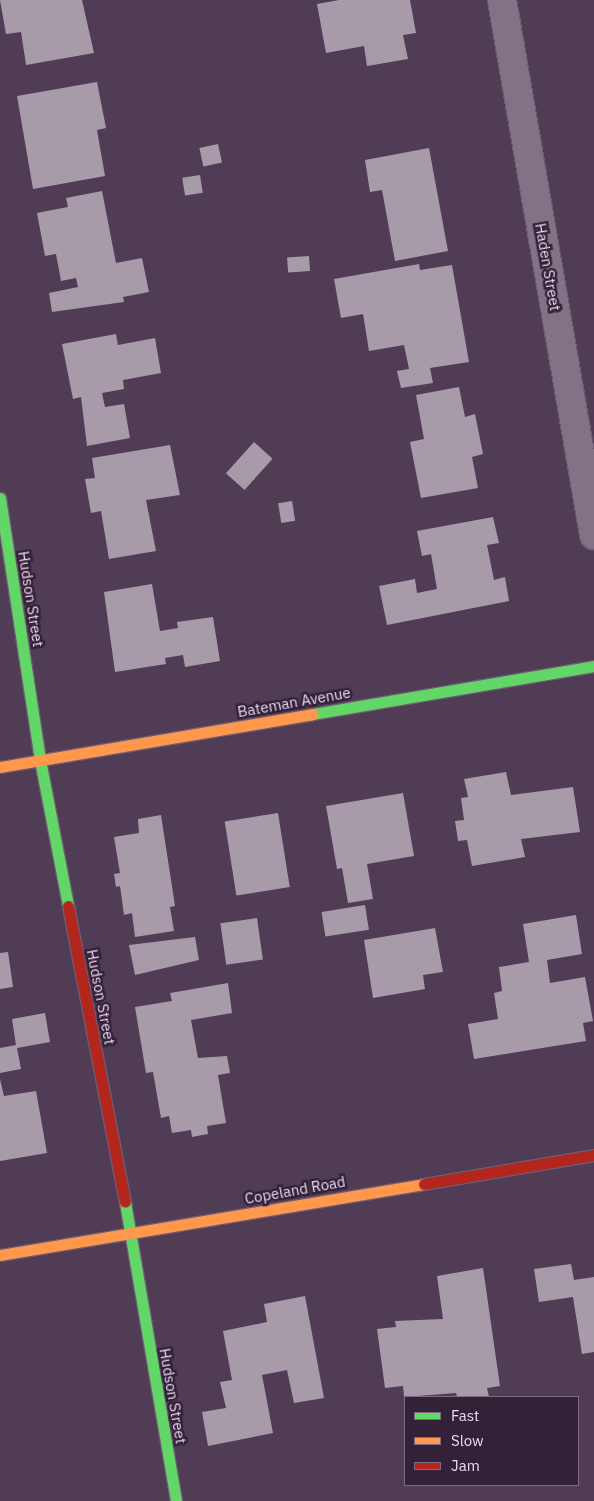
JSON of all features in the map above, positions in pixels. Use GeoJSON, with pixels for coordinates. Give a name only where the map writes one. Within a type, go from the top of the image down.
{"type":"FeatureCollection","features":[{"type":"Feature","properties":{"kind":"street","name":"Haden Street"},"geometry":{"type":"LineString","coordinates":[[502,0],[594,534]]}},
{"type":"Feature","properties":{"kind":"street","name":"Hudson Street"},"geometry":{"type":"LineString","coordinates":[[0,498],[40,760],[131,1233],[176,1501]]}},
{"type":"Feature","properties":{"kind":"street","name":"Bateman Avenue"},"geometry":{"type":"LineString","coordinates":[[0,767],[594,666]]}},
{"type":"Feature","properties":{"kind":"street","name":"Copeland Road"},"geometry":{"type":"LineString","coordinates":[[0,1255],[594,1155]]}},
{"type":"Feature","properties":{"kind":"building"},"geometry":{"type":"Polygon","coordinates":[[[0,0],[82,0],[94,53],[26,65],[21,32],[6,34],[0,0]]]}},
{"type":"Feature","properties":{"kind":"building"},"geometry":{"type":"Polygon","coordinates":[[[339,0],[410,0],[416,33],[403,35],[408,59],[367,66],[364,46],[326,53],[317,4],[339,0]]]}},
{"type":"Feature","properties":{"kind":"building"},"geometry":{"type":"Polygon","coordinates":[[[97,82],[106,128],[97,130],[105,176],[33,189],[17,96],[97,82]]]}},
{"type":"Feature","properties":{"kind":"building"},"geometry":{"type":"Polygon","coordinates":[[[218,144],[222,163],[203,167],[199,148],[218,144]]]}},
{"type":"Feature","properties":{"kind":"building"},"geometry":{"type":"Polygon","coordinates":[[[429,148],[448,251],[395,261],[382,190],[370,192],[365,160],[429,148]]]}},
{"type":"Feature","properties":{"kind":"building"},"geometry":{"type":"Polygon","coordinates":[[[200,175],[203,193],[185,196],[182,178],[200,175]]]}},
{"type":"Feature","properties":{"kind":"building"},"geometry":{"type":"Polygon","coordinates":[[[102,191],[116,263],[142,258],[149,292],[123,297],[124,302],[52,312],[49,293],[78,287],[76,278],[61,281],[56,254],[45,256],[37,213],[68,207],[66,198],[102,191]]]}},
{"type":"Feature","properties":{"kind":"building"},"geometry":{"type":"Polygon","coordinates":[[[309,256],[310,271],[288,272],[287,258],[309,256]]]}},
{"type":"Feature","properties":{"kind":"building"},"geometry":{"type":"Polygon","coordinates":[[[419,264],[420,270],[452,265],[469,362],[430,368],[433,383],[401,388],[397,371],[409,369],[404,345],[369,351],[363,314],[341,318],[334,279],[419,264]]]}},
{"type":"Feature","properties":{"kind":"building"},"geometry":{"type":"Polygon","coordinates":[[[116,334],[118,345],[155,338],[161,373],[123,380],[124,389],[102,393],[105,407],[124,404],[130,438],[87,446],[81,397],[73,399],[62,344],[116,334]]]}},
{"type":"Feature","properties":{"kind":"building"},"geometry":{"type":"Polygon","coordinates":[[[459,387],[465,417],[475,414],[483,454],[472,457],[478,488],[421,498],[410,442],[424,439],[416,395],[459,387]]]}},
{"type":"Feature","properties":{"kind":"building"},"geometry":{"type":"Polygon","coordinates":[[[254,442],[273,459],[244,490],[226,473],[254,442]]]}},
{"type":"Feature","properties":{"kind":"building"},"geometry":{"type":"Polygon","coordinates":[[[170,445],[180,495],[146,500],[156,551],[109,559],[101,511],[91,513],[85,479],[95,478],[92,458],[170,445]]]}},
{"type":"Feature","properties":{"kind":"building"},"geometry":{"type":"Polygon","coordinates":[[[292,501],[295,521],[281,523],[278,503],[292,501]]]}},
{"type":"Feature","properties":{"kind":"building"},"geometry":{"type":"Polygon","coordinates":[[[493,517],[499,543],[487,545],[494,580],[505,577],[509,601],[387,625],[379,586],[415,579],[417,593],[437,589],[431,554],[422,556],[417,531],[493,517]]]}},
{"type":"Feature","properties":{"kind":"building"},"geometry":{"type":"Polygon","coordinates":[[[152,584],[160,631],[178,628],[177,622],[213,617],[220,661],[185,667],[183,655],[165,658],[166,664],[115,672],[104,592],[152,584]]]}},
{"type":"Feature","properties":{"kind":"building"},"geometry":{"type":"Polygon","coordinates":[[[506,772],[511,795],[573,787],[580,832],[521,839],[525,857],[472,866],[467,840],[458,841],[455,821],[464,820],[461,798],[468,797],[464,779],[506,772]]]}},
{"type":"Feature","properties":{"kind":"building"},"geometry":{"type":"Polygon","coordinates":[[[403,793],[414,856],[367,864],[373,899],[348,903],[342,868],[337,869],[326,806],[403,793]]]}},
{"type":"Feature","properties":{"kind":"building"},"geometry":{"type":"Polygon","coordinates":[[[278,813],[290,887],[236,896],[225,821],[278,813]]]}},
{"type":"Feature","properties":{"kind":"building"},"geometry":{"type":"Polygon","coordinates":[[[161,815],[175,906],[170,907],[174,931],[135,937],[132,913],[124,915],[120,886],[116,887],[114,874],[120,873],[114,837],[139,833],[138,819],[161,815]]]}},
{"type":"Feature","properties":{"kind":"building"},"geometry":{"type":"Polygon","coordinates":[[[365,905],[369,930],[325,937],[322,912],[365,905]]]}},
{"type":"Feature","properties":{"kind":"building"},"geometry":{"type":"Polygon","coordinates":[[[576,915],[582,954],[547,960],[550,983],[585,977],[593,1021],[583,1023],[586,1041],[474,1059],[468,1024],[498,1019],[494,993],[502,991],[499,967],[529,962],[523,924],[576,915]]]}},
{"type":"Feature","properties":{"kind":"building"},"geometry":{"type":"Polygon","coordinates":[[[257,918],[263,960],[226,965],[220,923],[257,918]]]}},
{"type":"Feature","properties":{"kind":"building"},"geometry":{"type":"Polygon","coordinates":[[[435,928],[443,972],[423,975],[425,989],[373,998],[364,940],[435,928]]]}},
{"type":"Feature","properties":{"kind":"building"},"geometry":{"type":"Polygon","coordinates":[[[195,937],[199,960],[135,975],[129,945],[195,937]]]}},
{"type":"Feature","properties":{"kind":"building"},"geometry":{"type":"Polygon","coordinates":[[[8,952],[13,987],[0,989],[0,953],[8,952]]]}},
{"type":"Feature","properties":{"kind":"building"},"geometry":{"type":"Polygon","coordinates":[[[228,983],[232,1013],[191,1020],[198,1058],[227,1056],[230,1073],[218,1075],[226,1123],[207,1126],[208,1134],[192,1137],[191,1130],[172,1133],[169,1116],[161,1118],[153,1072],[146,1073],[135,1007],[172,1001],[170,993],[228,983]]]}},
{"type":"Feature","properties":{"kind":"building"},"geometry":{"type":"Polygon","coordinates":[[[45,1013],[50,1042],[17,1048],[21,1069],[0,1073],[0,1048],[16,1045],[12,1019],[45,1013]]]}},
{"type":"Feature","properties":{"kind":"building"},"geometry":{"type":"Polygon","coordinates":[[[0,1079],[4,1096],[36,1091],[47,1153],[0,1161],[0,1079]]]}},
{"type":"Feature","properties":{"kind":"building"},"geometry":{"type":"Polygon","coordinates":[[[571,1264],[574,1280],[594,1277],[594,1352],[582,1354],[573,1297],[539,1302],[534,1269],[571,1264]]]}},
{"type":"Feature","properties":{"kind":"building"},"geometry":{"type":"Polygon","coordinates":[[[483,1268],[500,1386],[487,1388],[489,1396],[457,1396],[456,1393],[404,1397],[403,1386],[385,1388],[377,1329],[396,1327],[395,1321],[443,1319],[437,1276],[483,1268]]]}},
{"type":"Feature","properties":{"kind":"building"},"geometry":{"type":"Polygon","coordinates":[[[305,1296],[324,1398],[294,1403],[287,1370],[262,1375],[273,1433],[208,1446],[202,1412],[226,1408],[220,1382],[232,1380],[223,1331],[267,1322],[264,1304],[305,1296]]]}},
{"type":"Feature","properties":{"kind":"traffic: fast"},"geometry":{"type":"LineString","coordinates":[[0,498],[40,760],[68,906]]}},
{"type":"Feature","properties":{"kind":"traffic: fast"},"geometry":{"type":"LineString","coordinates":[[313,714],[594,666]]}},
{"type":"Feature","properties":{"kind":"traffic: fast"},"geometry":{"type":"LineString","coordinates":[[125,1202],[176,1501]]}},
{"type":"Feature","properties":{"kind":"traffic: slow"},"geometry":{"type":"LineString","coordinates":[[0,767],[313,714]]}},
{"type":"Feature","properties":{"kind":"traffic: slow"},"geometry":{"type":"LineString","coordinates":[[0,1255],[424,1184]]}},
{"type":"Feature","properties":{"kind":"traffic: jam"},"geometry":{"type":"LineString","coordinates":[[68,906],[125,1202]]}},
{"type":"Feature","properties":{"kind":"traffic: jam"},"geometry":{"type":"LineString","coordinates":[[424,1184],[594,1155]]}}]}
